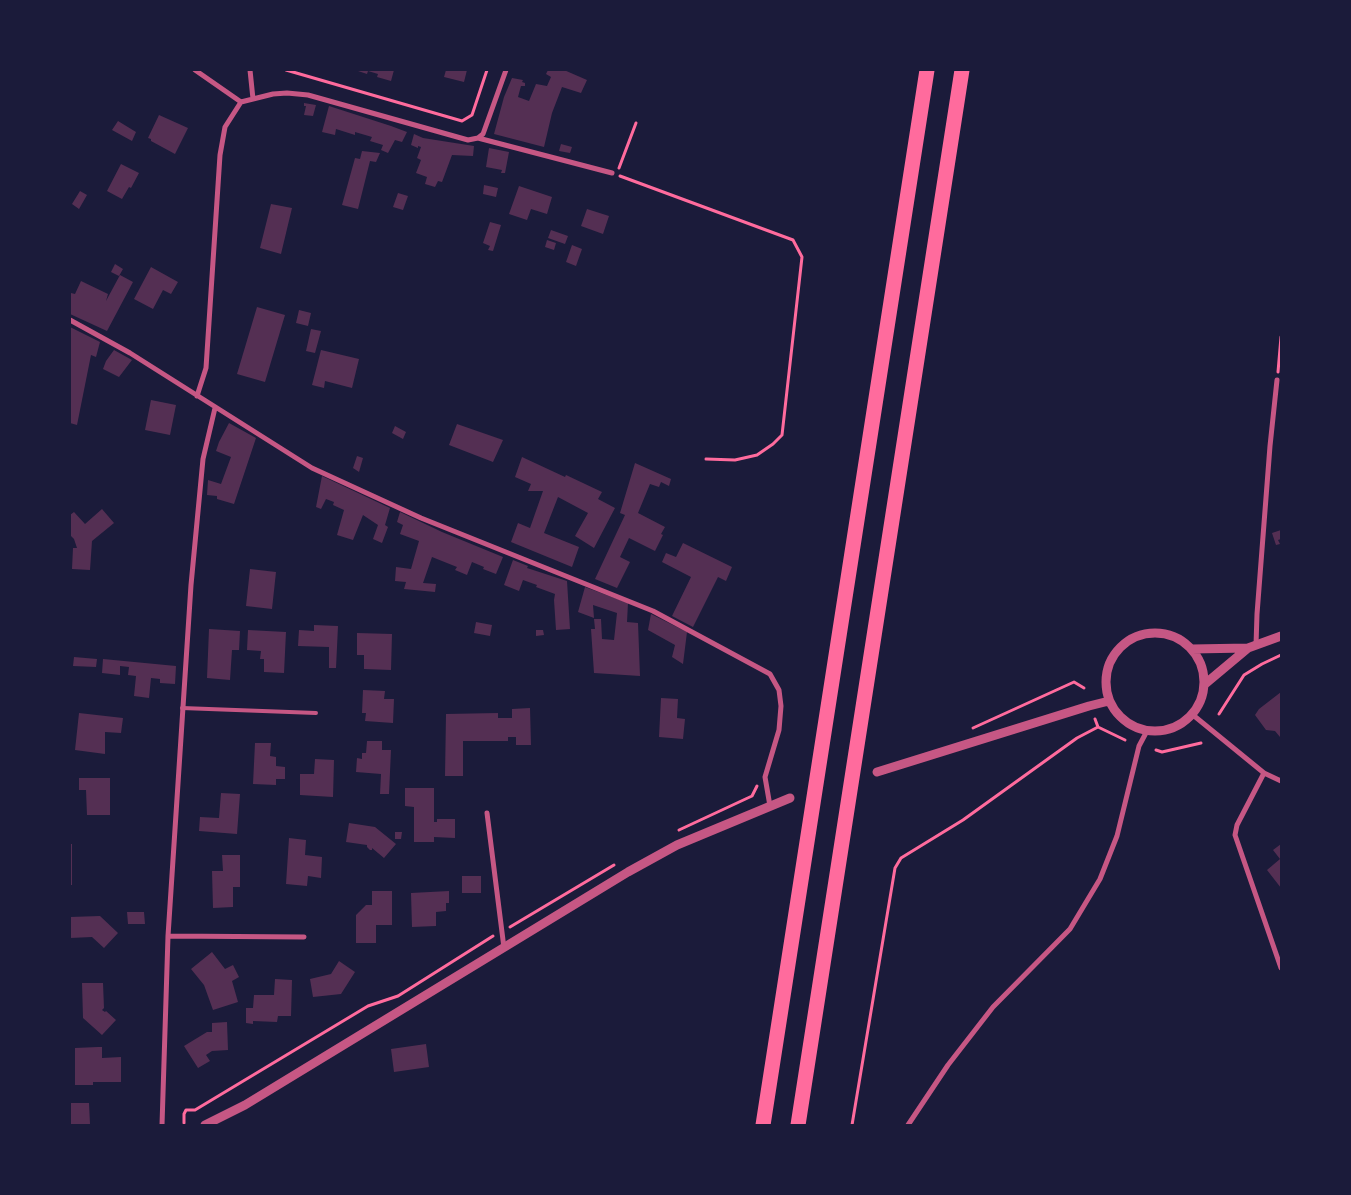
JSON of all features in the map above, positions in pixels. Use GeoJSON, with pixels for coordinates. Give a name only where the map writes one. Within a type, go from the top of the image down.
{"type":"FeatureCollection","features":[{"type":"Feature","properties":{"kind":"highway"},"geometry":{"type":"LineString","coordinates":[[763,1125],[927,70]]}},
{"type":"Feature","properties":{"kind":"highway"},"geometry":{"type":"LineString","coordinates":[[798,1125],[962,70]]}},
{"type":"Feature","properties":{"kind":"street"},"geometry":{"type":"LineString","coordinates":[[195,70],[241,102]]}},
{"type":"Feature","properties":{"kind":"street"},"geometry":{"type":"LineString","coordinates":[[250,70],[252,99]]}},
{"type":"Feature","properties":{"kind":"street"},"geometry":{"type":"LineString","coordinates":[[478,138],[483,134],[506,70]]}},
{"type":"Feature","properties":{"kind":"street"},"geometry":{"type":"LineString","coordinates":[[196,396],[206,368],[220,154],[225,127],[241,102],[273,94],[308,95],[468,140],[478,138],[612,173]]}},
{"type":"Feature","properties":{"kind":"street"},"geometry":{"type":"LineString","coordinates":[[70,320],[130,353],[312,468],[420,518],[653,611],[770,674],[779,690],[781,706],[779,730],[765,777],[770,806]]}},
{"type":"Feature","properties":{"kind":"street"},"geometry":{"type":"LineString","coordinates":[[1252,647],[1277,380]]}},
{"type":"Feature","properties":{"kind":"street"},"geometry":{"type":"LineString","coordinates":[[162,1125],[168,936],[191,584],[203,459],[215,408]]}},
{"type":"Feature","properties":{"kind":"street"},"geometry":{"type":"LineString","coordinates":[[1150,632],[1166,634],[1180,639],[1192,649],[1204,671],[1205,684],[1203,696],[1193,715],[1178,726],[1162,731],[1147,731],[1131,726],[1118,715],[1109,701],[1105,686],[1106,671],[1112,656],[1122,644],[1135,636],[1150,632]]}},
{"type":"Feature","properties":{"kind":"street"},"geometry":{"type":"LineString","coordinates":[[1205,684],[1252,647],[1281,636]]}},
{"type":"Feature","properties":{"kind":"street"},"geometry":{"type":"LineString","coordinates":[[1192,649],[1252,647]]}},
{"type":"Feature","properties":{"kind":"street"},"geometry":{"type":"LineString","coordinates":[[877,772],[1109,701]]}},
{"type":"Feature","properties":{"kind":"street"},"geometry":{"type":"LineString","coordinates":[[1193,715],[1264,773],[1281,781]]}},
{"type":"Feature","properties":{"kind":"street"},"geometry":{"type":"LineString","coordinates":[[908,1125],[948,1065],[993,1007],[1070,929],[1100,879],[1117,836],[1139,746],[1147,731]]}},
{"type":"Feature","properties":{"kind":"street"},"geometry":{"type":"LineString","coordinates":[[1264,773],[1237,825],[1235,835],[1281,968]]}},
{"type":"Feature","properties":{"kind":"street"},"geometry":{"type":"LineString","coordinates":[[205,1125],[245,1105],[628,872],[711,829],[790,798]]}},
{"type":"Feature","properties":{"kind":"street"},"geometry":{"type":"LineString","coordinates":[[487,813],[504,948]]}},
{"type":"Feature","properties":{"kind":"street"},"geometry":{"type":"LineString","coordinates":[[168,936],[304,937]]}},
{"type":"Feature","properties":{"kind":"lane"},"geometry":{"type":"LineString","coordinates":[[182,708],[316,713]]}},
{"type":"Feature","properties":{"kind":"path"},"geometry":{"type":"LineString","coordinates":[[286,70],[462,121],[472,115],[487,70]]}},
{"type":"Feature","properties":{"kind":"path"},"geometry":{"type":"LineString","coordinates":[[612,173],[618,169],[636,123]]}},
{"type":"Feature","properties":{"kind":"path"},"geometry":{"type":"LineString","coordinates":[[612,173],[793,240],[802,257],[782,435],[757,455],[735,460],[706,459]]}},
{"type":"Feature","properties":{"kind":"path"},"geometry":{"type":"LineString","coordinates":[[1277,380],[1281,337]]}},
{"type":"Feature","properties":{"kind":"path"},"geometry":{"type":"LineString","coordinates":[[1218,714],[1244,675],[1281,655]]}},
{"type":"Feature","properties":{"kind":"path"},"geometry":{"type":"LineString","coordinates":[[966,730],[985,724],[1074,682],[1084,688]]}},
{"type":"Feature","properties":{"kind":"path"},"geometry":{"type":"LineString","coordinates":[[1095,719],[1098,727],[1125,740]]}},
{"type":"Feature","properties":{"kind":"path"},"geometry":{"type":"LineString","coordinates":[[852,1125],[895,868],[901,858],[963,820],[1077,738],[1098,727]]}},
{"type":"Feature","properties":{"kind":"path"},"geometry":{"type":"LineString","coordinates":[[1156,750],[1162,752],[1201,743]]}},
{"type":"Feature","properties":{"kind":"path"},"geometry":{"type":"LineString","coordinates":[[676,831],[744,798],[752,796]]}},
{"type":"Feature","properties":{"kind":"path"},"geometry":{"type":"LineString","coordinates":[[184,1123],[186,1110],[195,1110],[368,1006],[398,996],[409,987],[502,932],[523,917],[621,861]]}},
{"type":"Feature","properties":{"kind":"building"},"geometry":{"type":"Polygon","coordinates":[[[355,70],[394,70],[391,81],[377,77],[378,74],[368,71],[367,74],[355,70]]]}},
{"type":"Feature","properties":{"kind":"building"},"geometry":{"type":"Polygon","coordinates":[[[446,70],[467,70],[464,82],[444,77],[446,70]]]}},
{"type":"Feature","properties":{"kind":"building"},"geometry":{"type":"Polygon","coordinates":[[[548,70],[564,70],[587,80],[581,93],[562,87],[552,113],[544,147],[494,134],[504,97],[512,78],[523,80],[522,82],[525,83],[525,86],[521,86],[518,97],[529,101],[536,84],[547,86],[551,77],[546,74],[548,70]]]}},
{"type":"Feature","properties":{"kind":"building"},"geometry":{"type":"Polygon","coordinates":[[[304,103],[316,105],[313,116],[304,115],[306,106],[304,106],[304,103]]]}},
{"type":"Feature","properties":{"kind":"building"},"geometry":{"type":"Polygon","coordinates":[[[329,106],[407,132],[402,142],[395,140],[388,153],[381,150],[383,145],[370,141],[372,137],[355,132],[355,135],[336,129],[335,135],[322,132],[329,106]]]}},
{"type":"Feature","properties":{"kind":"building"},"geometry":{"type":"Polygon","coordinates":[[[159,115],[188,128],[175,154],[148,138],[159,115]]]}},
{"type":"Feature","properties":{"kind":"building"},"geometry":{"type":"Polygon","coordinates":[[[118,121],[136,132],[132,141],[112,130],[118,121]]]}},
{"type":"Feature","properties":{"kind":"building"},"geometry":{"type":"Polygon","coordinates":[[[414,134],[423,138],[474,146],[473,156],[452,155],[442,182],[438,181],[435,187],[425,184],[427,177],[416,173],[421,160],[417,158],[421,147],[418,146],[418,148],[411,145],[414,134]]]}},
{"type":"Feature","properties":{"kind":"building"},"geometry":{"type":"Polygon","coordinates":[[[561,144],[572,147],[570,153],[559,151],[561,144]]]}},
{"type":"Feature","properties":{"kind":"building"},"geometry":{"type":"Polygon","coordinates":[[[489,148],[509,152],[505,173],[501,173],[502,170],[486,167],[489,148]]]}},
{"type":"Feature","properties":{"kind":"building"},"geometry":{"type":"Polygon","coordinates":[[[362,151],[380,153],[376,162],[370,161],[358,209],[342,205],[355,158],[360,159],[362,151]]]}},
{"type":"Feature","properties":{"kind":"building"},"geometry":{"type":"Polygon","coordinates":[[[121,164],[139,173],[131,188],[129,187],[122,199],[107,191],[121,164]]]}},
{"type":"Feature","properties":{"kind":"building"},"geometry":{"type":"Polygon","coordinates":[[[484,185],[498,188],[496,197],[483,194],[484,185]]]}},
{"type":"Feature","properties":{"kind":"building"},"geometry":{"type":"Polygon","coordinates":[[[519,186],[552,197],[547,214],[531,209],[527,220],[509,214],[519,186]]]}},
{"type":"Feature","properties":{"kind":"building"},"geometry":{"type":"Polygon","coordinates":[[[80,191],[87,195],[79,209],[72,204],[80,191]]]}},
{"type":"Feature","properties":{"kind":"building"},"geometry":{"type":"Polygon","coordinates":[[[398,193],[408,196],[403,210],[393,207],[398,193]]]}},
{"type":"Feature","properties":{"kind":"building"},"geometry":{"type":"Polygon","coordinates":[[[271,204],[292,208],[281,254],[260,248],[271,204]]]}},
{"type":"Feature","properties":{"kind":"building"},"geometry":{"type":"Polygon","coordinates":[[[587,209],[609,216],[603,234],[581,226],[587,209]]]}},
{"type":"Feature","properties":{"kind":"building"},"geometry":{"type":"Polygon","coordinates":[[[490,222],[501,225],[493,251],[488,250],[490,246],[483,243],[490,222]]]}},
{"type":"Feature","properties":{"kind":"building"},"geometry":{"type":"Polygon","coordinates":[[[551,230],[568,236],[565,244],[548,238],[551,230]]]}},
{"type":"Feature","properties":{"kind":"building"},"geometry":{"type":"Polygon","coordinates":[[[547,240],[556,243],[554,250],[545,247],[547,240]]]}},
{"type":"Feature","properties":{"kind":"building"},"geometry":{"type":"Polygon","coordinates":[[[572,245],[582,249],[576,266],[566,262],[572,245]]]}},
{"type":"Feature","properties":{"kind":"building"},"geometry":{"type":"Polygon","coordinates":[[[115,264],[123,269],[119,276],[111,272],[115,264]]]}},
{"type":"Feature","properties":{"kind":"building"},"geometry":{"type":"Polygon","coordinates":[[[151,267],[178,282],[171,294],[163,290],[153,309],[134,299],[151,267]]]}},
{"type":"Feature","properties":{"kind":"building"},"geometry":{"type":"Polygon","coordinates":[[[120,275],[133,282],[107,331],[70,314],[70,295],[71,293],[75,294],[81,281],[108,294],[106,301],[120,275]]]}},
{"type":"Feature","properties":{"kind":"building"},"geometry":{"type":"Polygon","coordinates":[[[257,307],[285,315],[265,382],[237,374],[257,307]]]}},
{"type":"Feature","properties":{"kind":"building"},"geometry":{"type":"Polygon","coordinates":[[[299,310],[311,313],[308,326],[296,323],[299,310]]]}},
{"type":"Feature","properties":{"kind":"building"},"geometry":{"type":"Polygon","coordinates":[[[70,327],[100,342],[96,357],[91,355],[77,425],[70,423],[70,327]]]}},
{"type":"Feature","properties":{"kind":"building"},"geometry":{"type":"Polygon","coordinates":[[[311,329],[321,331],[315,353],[306,351],[311,329]]]}},
{"type":"Feature","properties":{"kind":"building"},"geometry":{"type":"Polygon","coordinates":[[[114,350],[132,360],[119,377],[103,369],[114,350]]]}},
{"type":"Feature","properties":{"kind":"building"},"geometry":{"type":"Polygon","coordinates":[[[321,350],[359,359],[352,388],[325,381],[324,388],[312,385],[321,350]]]}},
{"type":"Feature","properties":{"kind":"building"},"geometry":{"type":"Polygon","coordinates":[[[151,400],[176,405],[170,435],[145,430],[151,400]]]}},
{"type":"Feature","properties":{"kind":"building"},"geometry":{"type":"Polygon","coordinates":[[[229,423],[256,438],[234,504],[217,499],[217,496],[207,495],[208,480],[221,484],[231,457],[216,451],[229,423]]]}},
{"type":"Feature","properties":{"kind":"building"},"geometry":{"type":"Polygon","coordinates":[[[457,424],[503,440],[493,462],[449,445],[457,424]]]}},
{"type":"Feature","properties":{"kind":"building"},"geometry":{"type":"Polygon","coordinates":[[[395,426],[406,432],[403,439],[392,433],[395,426]]]}},
{"type":"Feature","properties":{"kind":"building"},"geometry":{"type":"Polygon","coordinates":[[[357,456],[363,458],[359,472],[353,468],[357,456]]]}},
{"type":"Feature","properties":{"kind":"building"},"geometry":{"type":"Polygon","coordinates":[[[522,457],[602,492],[598,499],[615,508],[594,548],[575,536],[588,513],[558,497],[544,533],[579,547],[572,567],[511,542],[518,523],[530,528],[543,491],[528,491],[531,484],[515,477],[522,457]]]}},
{"type":"Feature","properties":{"kind":"building"},"geometry":{"type":"Polygon","coordinates":[[[635,463],[671,479],[669,486],[661,482],[659,487],[650,484],[638,513],[665,527],[655,551],[629,538],[620,557],[630,562],[617,588],[595,579],[625,515],[620,513],[635,463]]]}},
{"type":"Feature","properties":{"kind":"building"},"geometry":{"type":"Polygon","coordinates":[[[322,476],[390,508],[385,525],[388,527],[382,543],[373,539],[378,525],[363,515],[353,540],[337,535],[344,510],[333,505],[334,502],[326,499],[321,509],[316,507],[322,476]]]}},
{"type":"Feature","properties":{"kind":"building"},"geometry":{"type":"Polygon","coordinates":[[[102,509],[114,523],[92,541],[90,570],[72,569],[73,548],[77,548],[74,539],[70,535],[70,515],[74,512],[85,524],[102,509]]]}},
{"type":"Feature","properties":{"kind":"building"},"geometry":{"type":"Polygon","coordinates":[[[400,512],[442,532],[503,557],[496,574],[472,562],[467,575],[455,570],[457,567],[432,557],[423,583],[436,584],[435,592],[404,589],[406,582],[395,581],[396,567],[411,569],[419,541],[400,534],[403,525],[397,522],[400,512]]]}},
{"type":"Feature","properties":{"kind":"building"},"geometry":{"type":"Polygon","coordinates":[[[1281,530],[1281,539],[1278,540],[1280,544],[1276,545],[1272,533],[1281,530]]]}},
{"type":"Feature","properties":{"kind":"building"},"geometry":{"type":"Polygon","coordinates":[[[683,543],[732,567],[726,581],[718,577],[693,627],[672,616],[691,577],[662,562],[666,553],[676,557],[683,543]]]}},
{"type":"Feature","properties":{"kind":"building"},"geometry":{"type":"Polygon","coordinates":[[[513,560],[528,566],[527,568],[567,581],[570,629],[556,630],[555,594],[523,580],[519,591],[504,585],[513,560]]]}},
{"type":"Feature","properties":{"kind":"building"},"geometry":{"type":"Polygon","coordinates":[[[250,569],[276,572],[272,609],[246,606],[250,569]]]}},
{"type":"Feature","properties":{"kind":"building"},"geometry":{"type":"Polygon","coordinates":[[[585,587],[628,603],[627,622],[638,623],[640,676],[594,673],[591,629],[595,629],[594,619],[601,619],[602,639],[614,640],[617,613],[593,605],[594,618],[578,612],[585,587]]]}},
{"type":"Feature","properties":{"kind":"building"},"geometry":{"type":"Polygon","coordinates":[[[651,614],[687,632],[683,664],[672,657],[675,645],[648,630],[651,614]]]}},
{"type":"Feature","properties":{"kind":"building"},"geometry":{"type":"Polygon","coordinates":[[[476,622],[492,625],[490,636],[474,633],[476,622]]]}},
{"type":"Feature","properties":{"kind":"building"},"geometry":{"type":"Polygon","coordinates":[[[314,625],[338,626],[336,668],[329,668],[329,647],[298,646],[299,630],[314,631],[314,625]]]}},
{"type":"Feature","properties":{"kind":"building"},"geometry":{"type":"Polygon","coordinates":[[[209,629],[240,631],[239,650],[232,650],[230,680],[207,678],[209,629]]]}},
{"type":"Feature","properties":{"kind":"building"},"geometry":{"type":"Polygon","coordinates":[[[248,630],[286,632],[284,673],[264,672],[264,659],[260,659],[261,651],[247,650],[248,630]]]}},
{"type":"Feature","properties":{"kind":"building"},"geometry":{"type":"Polygon","coordinates":[[[536,630],[543,630],[544,635],[536,636],[536,630]]]}},
{"type":"Feature","properties":{"kind":"building"},"geometry":{"type":"Polygon","coordinates":[[[357,633],[392,634],[391,670],[364,669],[364,655],[357,655],[357,633]]]}},
{"type":"Feature","properties":{"kind":"building"},"geometry":{"type":"Polygon","coordinates":[[[74,657],[97,659],[96,667],[73,666],[74,657]]]}},
{"type":"Feature","properties":{"kind":"building"},"geometry":{"type":"Polygon","coordinates":[[[103,659],[176,666],[175,684],[160,683],[160,679],[151,678],[149,698],[134,696],[136,676],[128,675],[129,667],[120,666],[120,675],[102,673],[103,659]]]}},
{"type":"Feature","properties":{"kind":"building"},"geometry":{"type":"Polygon","coordinates":[[[363,690],[385,691],[384,699],[394,699],[393,723],[365,721],[366,713],[362,713],[363,690]]]}},
{"type":"Feature","properties":{"kind":"building"},"geometry":{"type":"Polygon","coordinates":[[[1281,692],[1280,737],[1275,731],[1266,730],[1255,715],[1259,709],[1281,692]]]}},
{"type":"Feature","properties":{"kind":"building"},"geometry":{"type":"Polygon","coordinates":[[[661,698],[678,699],[677,718],[685,719],[683,739],[659,737],[661,698]]]}},
{"type":"Feature","properties":{"kind":"building"},"geometry":{"type":"Polygon","coordinates":[[[530,708],[531,745],[516,745],[516,737],[508,737],[508,741],[463,741],[463,776],[445,776],[446,714],[498,713],[498,718],[512,718],[512,709],[530,708]]]}},
{"type":"Feature","properties":{"kind":"building"},"geometry":{"type":"Polygon","coordinates":[[[79,713],[123,718],[121,733],[105,732],[105,754],[75,750],[79,713]]]}},
{"type":"Feature","properties":{"kind":"building"},"geometry":{"type":"Polygon","coordinates":[[[367,741],[382,741],[382,750],[391,750],[389,794],[380,794],[381,774],[356,772],[357,758],[362,759],[362,753],[366,753],[367,741]]]}},
{"type":"Feature","properties":{"kind":"building"},"geometry":{"type":"Polygon","coordinates":[[[255,743],[271,743],[270,756],[276,757],[276,766],[285,767],[285,779],[276,779],[276,785],[253,784],[255,743]]]}},
{"type":"Feature","properties":{"kind":"building"},"geometry":{"type":"Polygon","coordinates":[[[315,759],[334,760],[333,797],[300,795],[300,774],[314,774],[315,759]]]}},
{"type":"Feature","properties":{"kind":"building"},"geometry":{"type":"Polygon","coordinates":[[[79,778],[110,778],[110,815],[87,815],[86,790],[79,790],[79,778]]]}},
{"type":"Feature","properties":{"kind":"building"},"geometry":{"type":"Polygon","coordinates":[[[405,788],[434,788],[434,822],[437,822],[437,819],[455,819],[455,838],[434,837],[434,842],[414,842],[414,807],[405,806],[405,788]]]}},
{"type":"Feature","properties":{"kind":"building"},"geometry":{"type":"Polygon","coordinates":[[[221,793],[240,794],[237,834],[199,831],[200,817],[219,818],[221,793]]]}},
{"type":"Feature","properties":{"kind":"building"},"geometry":{"type":"Polygon","coordinates":[[[349,823],[375,827],[396,844],[384,858],[372,848],[370,850],[367,845],[346,842],[349,823]]]}},
{"type":"Feature","properties":{"kind":"building"},"geometry":{"type":"Polygon","coordinates":[[[395,832],[402,832],[401,839],[395,839],[395,832]]]}},
{"type":"Feature","properties":{"kind":"building"},"geometry":{"type":"Polygon","coordinates":[[[289,838],[306,840],[305,855],[322,857],[321,878],[308,876],[307,886],[286,884],[289,838]]]}},
{"type":"Feature","properties":{"kind":"building"},"geometry":{"type":"Polygon","coordinates":[[[70,844],[72,844],[72,885],[70,885],[70,844]]]}},
{"type":"Feature","properties":{"kind":"building"},"geometry":{"type":"Polygon","coordinates":[[[1281,844],[1281,888],[1267,870],[1280,859],[1273,850],[1281,844]]]}},
{"type":"Feature","properties":{"kind":"building"},"geometry":{"type":"Polygon","coordinates":[[[222,855],[240,855],[240,887],[233,887],[233,907],[213,908],[212,871],[223,871],[222,855]]]}},
{"type":"Feature","properties":{"kind":"building"},"geometry":{"type":"Polygon","coordinates":[[[462,876],[481,876],[481,893],[462,893],[462,876]]]}},
{"type":"Feature","properties":{"kind":"building"},"geometry":{"type":"Polygon","coordinates":[[[372,891],[392,891],[392,925],[376,925],[376,943],[356,943],[356,915],[366,905],[372,905],[372,891]]]}},
{"type":"Feature","properties":{"kind":"building"},"geometry":{"type":"Polygon","coordinates":[[[449,891],[449,903],[446,903],[446,911],[436,912],[436,926],[412,927],[411,893],[449,891]]]}},
{"type":"Feature","properties":{"kind":"building"},"geometry":{"type":"Polygon","coordinates":[[[127,912],[144,912],[145,924],[128,924],[127,912]]]}},
{"type":"Feature","properties":{"kind":"building"},"geometry":{"type":"Polygon","coordinates":[[[100,916],[118,933],[104,948],[92,937],[70,938],[70,917],[100,916]]]}},
{"type":"Feature","properties":{"kind":"building"},"geometry":{"type":"Polygon","coordinates":[[[212,952],[225,969],[233,965],[239,977],[232,981],[238,1002],[213,1010],[204,985],[191,969],[212,952]]]}},
{"type":"Feature","properties":{"kind":"building"},"geometry":{"type":"Polygon","coordinates":[[[339,961],[355,972],[341,994],[313,997],[310,979],[331,974],[339,961]]]}},
{"type":"Feature","properties":{"kind":"building"},"geometry":{"type":"Polygon","coordinates":[[[275,979],[292,980],[291,1016],[278,1016],[277,1022],[253,1021],[253,1024],[246,1023],[246,1008],[253,1008],[254,995],[274,995],[275,979]]]}},
{"type":"Feature","properties":{"kind":"building"},"geometry":{"type":"Polygon","coordinates":[[[82,983],[103,983],[104,1008],[102,1010],[106,1011],[116,1020],[102,1035],[83,1018],[82,983]]]}},
{"type":"Feature","properties":{"kind":"building"},"geometry":{"type":"Polygon","coordinates":[[[227,1022],[228,1050],[212,1051],[206,1055],[210,1061],[198,1068],[184,1046],[207,1032],[212,1032],[212,1023],[227,1022]]]}},
{"type":"Feature","properties":{"kind":"building"},"geometry":{"type":"Polygon","coordinates":[[[426,1044],[429,1067],[394,1072],[391,1049],[426,1044]]]}},
{"type":"Feature","properties":{"kind":"building"},"geometry":{"type":"Polygon","coordinates":[[[102,1047],[102,1058],[121,1057],[121,1082],[93,1082],[93,1085],[75,1085],[75,1048],[102,1047]]]}},
{"type":"Feature","properties":{"kind":"building"},"geometry":{"type":"Polygon","coordinates":[[[70,1103],[89,1103],[90,1124],[70,1125],[70,1103]]]}}]}
